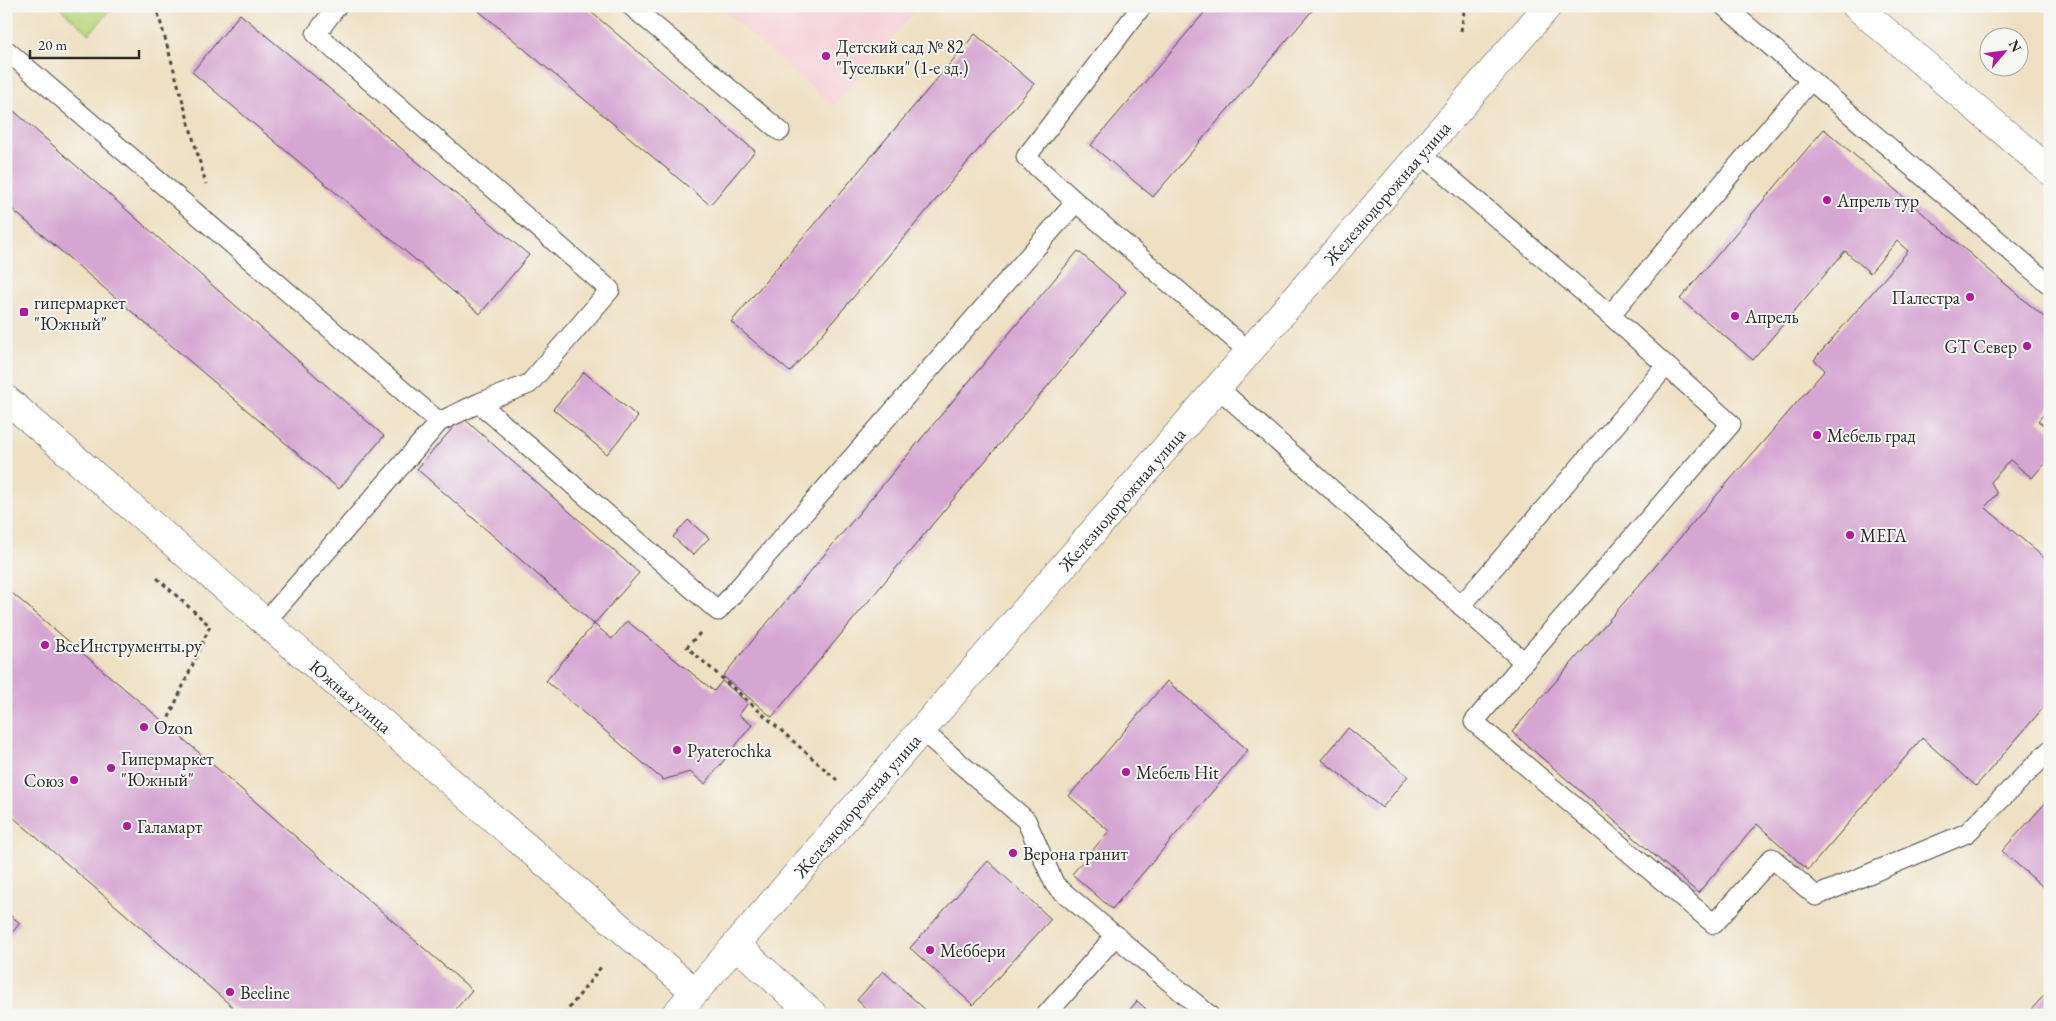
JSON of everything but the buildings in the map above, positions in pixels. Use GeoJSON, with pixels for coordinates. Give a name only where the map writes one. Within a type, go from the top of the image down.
{"type":"FeatureCollection","features":[{"type":"Feature","properties":{"kind":"main road","name":"Железнодорожная улица"},"geometry":{"type":"LineString","coordinates":[[675,1015],[1548,6]]}},
{"type":"Feature","properties":{"kind":"main road"},"geometry":{"type":"LineString","coordinates":[[1856,6],[2050,171]]}},
{"type":"Feature","properties":{"kind":"main road","name":"Южная улица"},"geometry":{"type":"LineString","coordinates":[[6,399],[696,992]]}},
{"type":"Feature","properties":{"kind":"main road"},"geometry":{"type":"LineString","coordinates":[[736,945],[814,1015]]}},
{"type":"Feature","properties":{"kind":"lane"},"geometry":{"type":"LineString","coordinates":[[266,621],[439,422],[479,402],[529,384],[610,290],[316,34],[337,6]]}},
{"type":"Feature","properties":{"kind":"lane"},"geometry":{"type":"LineString","coordinates":[[630,6],[780,131]]}},
{"type":"Feature","properties":{"kind":"lane"},"geometry":{"type":"LineString","coordinates":[[1142,6],[1026,157],[1248,351]]}},
{"type":"Feature","properties":{"kind":"lane"},"geometry":{"type":"LineString","coordinates":[[1724,6],[2050,286]]}},
{"type":"Feature","properties":{"kind":"lane"},"geometry":{"type":"LineString","coordinates":[[6,50],[439,422]]}},
{"type":"Feature","properties":{"kind":"lane"},"geometry":{"type":"LineString","coordinates":[[1610,315],[1811,80]]}},
{"type":"Feature","properties":{"kind":"lane"},"geometry":{"type":"LineString","coordinates":[[1421,153],[1610,315],[1731,424],[1474,722],[1714,924],[1772,858],[1816,896],[1967,833],[2050,750]]}},
{"type":"Feature","properties":{"kind":"lane"},"geometry":{"type":"LineString","coordinates":[[479,402],[718,612],[1076,202]]}},
{"type":"Feature","properties":{"kind":"lane"},"geometry":{"type":"LineString","coordinates":[[1461,606],[1666,366]]}},
{"type":"Feature","properties":{"kind":"lane"},"geometry":{"type":"LineString","coordinates":[[1217,387],[1524,662]]}},
{"type":"Feature","properties":{"kind":"lane"},"geometry":{"type":"LineString","coordinates":[[921,730],[1026,820],[1055,885],[1209,1015]]}},
{"type":"Feature","properties":{"kind":"lane"},"geometry":{"type":"LineString","coordinates":[[1046,1015],[1116,935]]}},
{"type":"Feature","properties":{"kind":"path"},"geometry":{"type":"LineString","coordinates":[[156,6],[207,187]]}},
{"type":"Feature","properties":{"kind":"path"},"geometry":{"type":"LineString","coordinates":[[1461,31],[1465,6]]}},
{"type":"Feature","properties":{"kind":"path"},"geometry":{"type":"LineString","coordinates":[[157,578],[210,626],[166,724]]}},
{"type":"Feature","properties":{"kind":"path"},"geometry":{"type":"LineString","coordinates":[[718,612],[687,647],[860,801]]}},
{"type":"Feature","properties":{"kind":"path"},"geometry":{"type":"LineString","coordinates":[[564,1015],[601,967]]}},
{"type":"Feature","properties":{"kind":"shaded area","name":"Детский сад № 82 \"Гусельки\" (1-е зд.)"},"geometry":{"type":"Polygon","coordinates":[[[718,6],[920,6],[833,106],[718,6]]]}},
{"type":"Feature","properties":{"kind":"green space"},"geometry":{"type":"Polygon","coordinates":[[[58,6],[114,6],[89,34],[58,6]]]}},
{"type":"Feature","properties":{"kind":"place","name":"Детский сад № 82 \"Гусельки\" (1-е зд.)"},"geometry":{"type":"Point","coordinates":[826,56]}},
{"type":"Feature","properties":{"kind":"place","name":"Апрель тур"},"geometry":{"type":"Point","coordinates":[1827,200]}},
{"type":"Feature","properties":{"kind":"place","name":"Палестра"},"geometry":{"type":"Point","coordinates":[1970,297]}},
{"type":"Feature","properties":{"kind":"place","name":"гипермаркет \"Южный\""},"geometry":{"type":"Point","coordinates":[24,312]}},
{"type":"Feature","properties":{"kind":"place","name":"Апрель"},"geometry":{"type":"Point","coordinates":[1735,316]}},
{"type":"Feature","properties":{"kind":"place","name":"GT Север"},"geometry":{"type":"Point","coordinates":[2027,346]}},
{"type":"Feature","properties":{"kind":"place","name":"Мебель град"},"geometry":{"type":"Point","coordinates":[1817,435]}},
{"type":"Feature","properties":{"kind":"place","name":"МЕГА"},"geometry":{"type":"Point","coordinates":[1850,535]}},
{"type":"Feature","properties":{"kind":"place","name":"ВсеИнструменты.ру"},"geometry":{"type":"Point","coordinates":[45,645]}},
{"type":"Feature","properties":{"kind":"place","name":"Ozon"},"geometry":{"type":"Point","coordinates":[144,727]}},
{"type":"Feature","properties":{"kind":"place","name":"Pyaterochka"},"geometry":{"type":"Point","coordinates":[677,750]}},
{"type":"Feature","properties":{"kind":"place","name":"Гипермаркет \"Южный\""},"geometry":{"type":"Point","coordinates":[111,768]}},
{"type":"Feature","properties":{"kind":"place","name":"Мебель Hit"},"geometry":{"type":"Point","coordinates":[1126,772]}},
{"type":"Feature","properties":{"kind":"place","name":"Союз"},"geometry":{"type":"Point","coordinates":[74,780]}},
{"type":"Feature","properties":{"kind":"place","name":"Галамарт"},"geometry":{"type":"Point","coordinates":[127,826]}},
{"type":"Feature","properties":{"kind":"place","name":"Верона гранит"},"geometry":{"type":"Point","coordinates":[1013,853]}},
{"type":"Feature","properties":{"kind":"place","name":"Меббери"},"geometry":{"type":"Point","coordinates":[930,950]}},
{"type":"Feature","properties":{"kind":"place","name":"Beeline"},"geometry":{"type":"Point","coordinates":[230,992]}}]}
